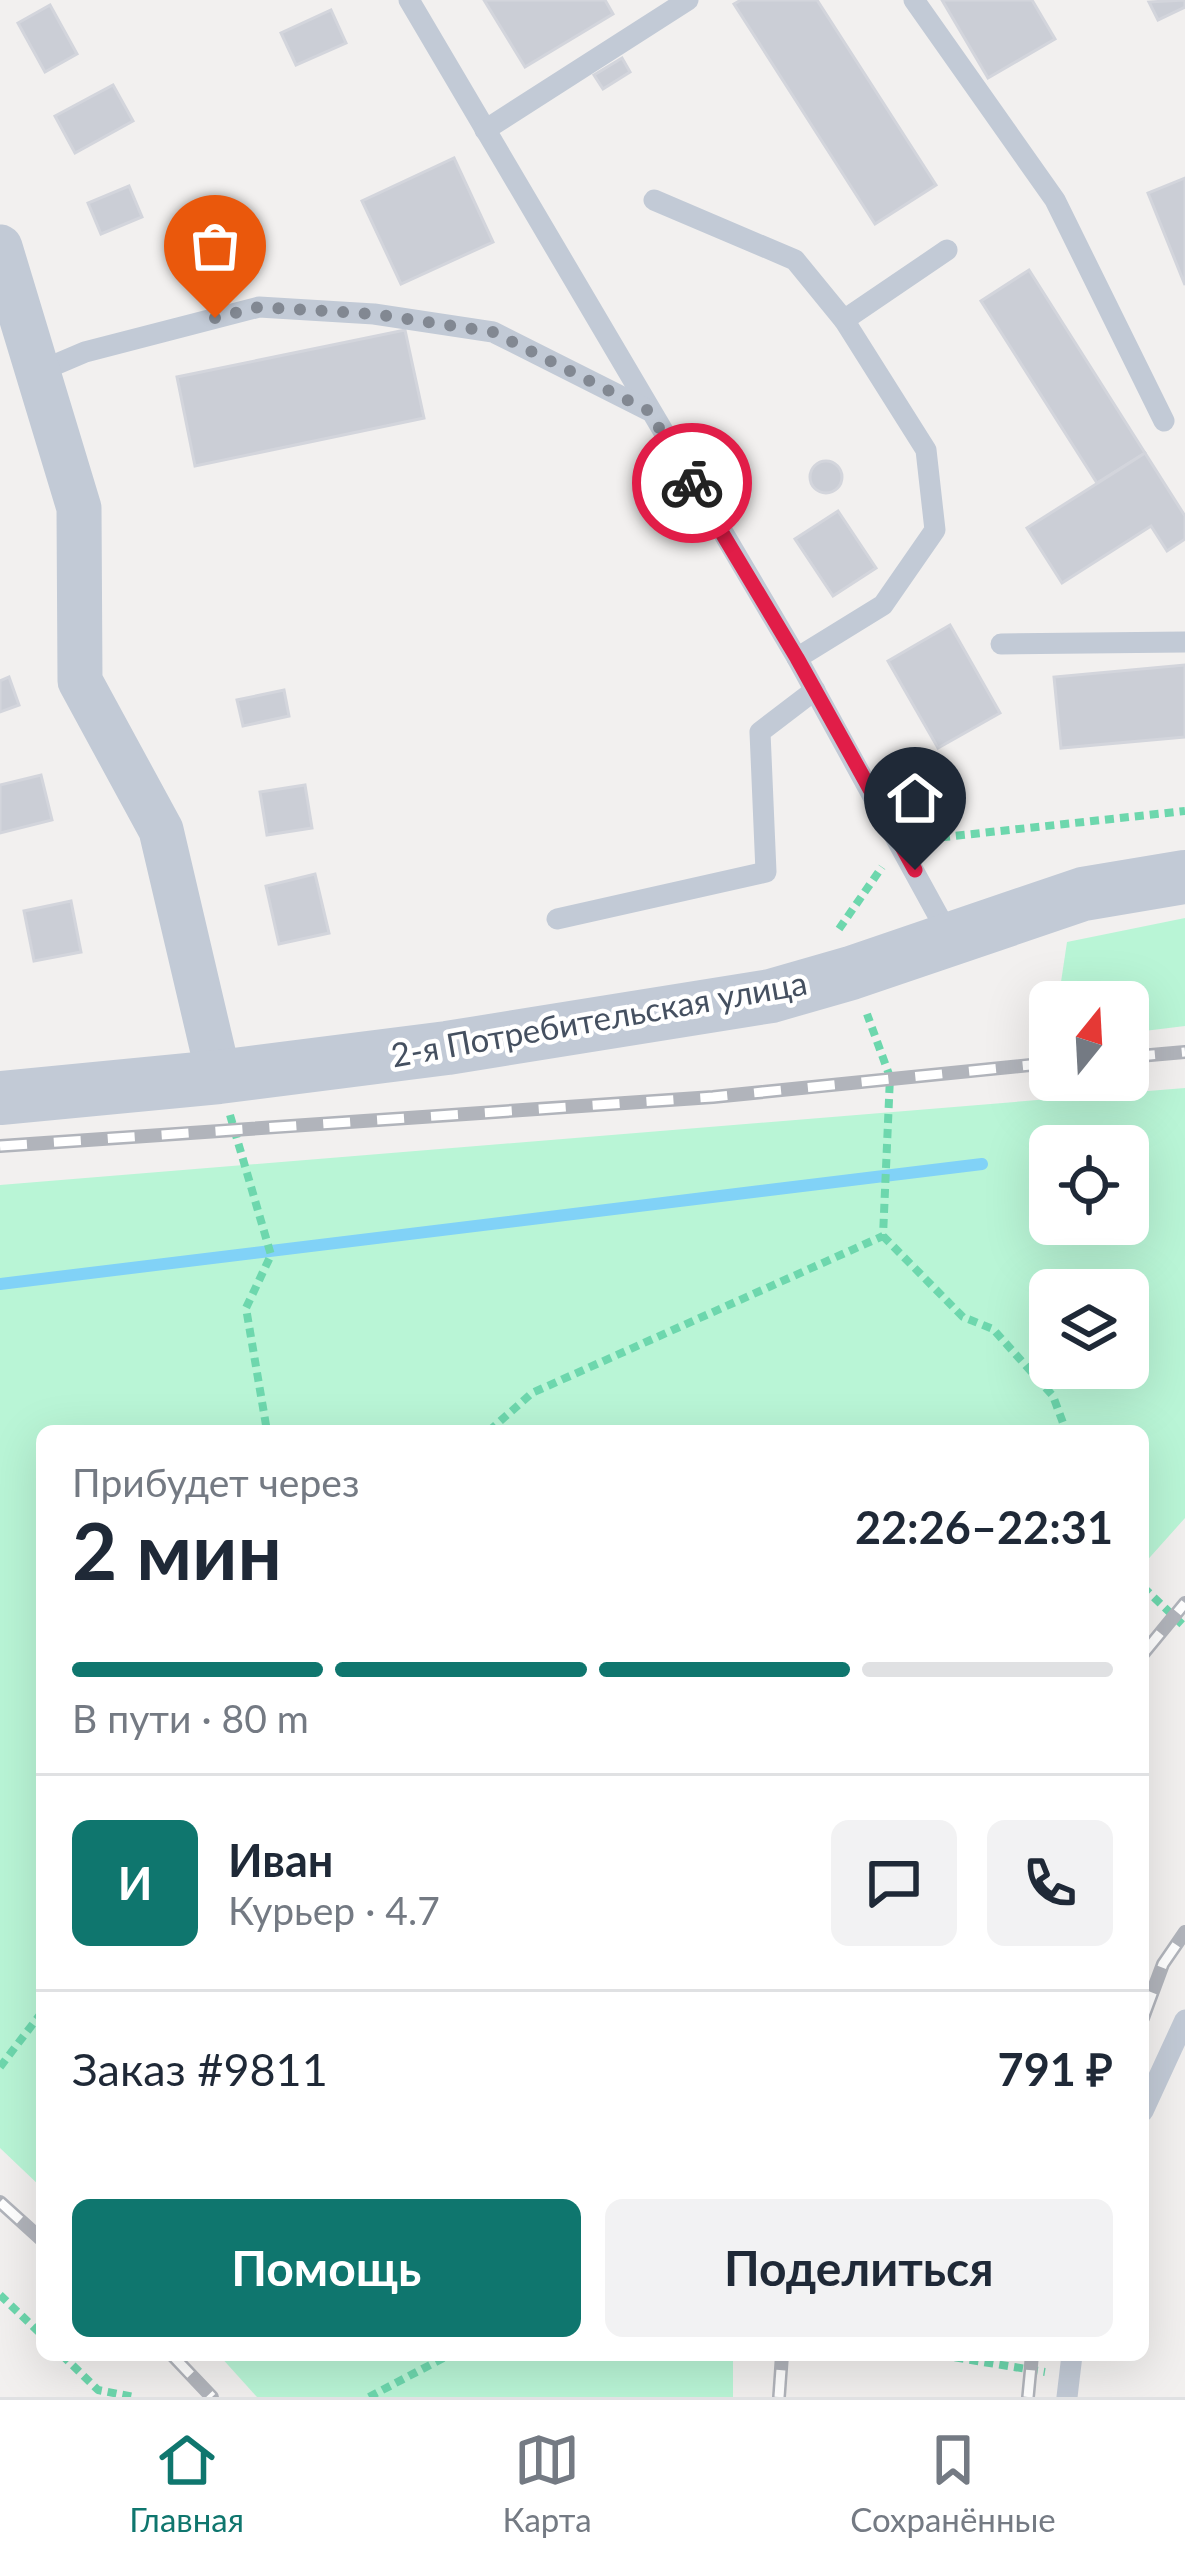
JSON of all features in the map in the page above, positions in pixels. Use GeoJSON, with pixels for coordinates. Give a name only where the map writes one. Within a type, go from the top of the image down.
{"type":"FeatureCollection","features":[{"type":"Feature","properties":{"kind":"street"},"geometry":{"type":"LineString","coordinates":[[0,247],[80,508],[80,681],[161,830],[219,1077]]}},
{"type":"Feature","properties":{"kind":"street","name":"2-я Потребительская улица"},"geometry":{"type":"LineString","coordinates":[[0,1098],[447,1048],[771,996],[844,952],[951,939],[1083,894],[1185,877]]}},
{"type":"Feature","properties":{"kind":"lane"},"geometry":{"type":"LineString","coordinates":[[409,0],[797,658],[951,939]]}},
{"type":"Feature","properties":{"kind":"lane"},"geometry":{"type":"LineString","coordinates":[[485,130],[688,0]]}},
{"type":"Feature","properties":{"kind":"lane"},"geometry":{"type":"LineString","coordinates":[[914,0],[1055,200],[1164,422]]}},
{"type":"Feature","properties":{"kind":"lane"},"geometry":{"type":"LineString","coordinates":[[655,200],[795,260],[844,320],[926,450],[935,530],[883,605],[797,658]]}},
{"type":"Feature","properties":{"kind":"lane"},"geometry":{"type":"LineString","coordinates":[[844,320],[947,250]]}},
{"type":"Feature","properties":{"kind":"lane"},"geometry":{"type":"LineString","coordinates":[[38,372],[85,352],[259,307],[374,314],[493,332],[649,411]]}},
{"type":"Feature","properties":{"kind":"lane"},"geometry":{"type":"LineString","coordinates":[[1000,644],[1185,642]]}},
{"type":"Feature","properties":{"kind":"lane"},"geometry":{"type":"LineString","coordinates":[[557,920],[766,872],[760,732],[815,690]]}},
{"type":"Feature","properties":{"kind":"lane"},"geometry":{"type":"LineString","coordinates":[[1149,2097],[1185,2020]]}},
{"type":"Feature","properties":{"kind":"lane"},"geometry":{"type":"LineString","coordinates":[[1066,2397],[1070,2364]]}},
{"type":"Feature","properties":{"kind":"path"},"geometry":{"type":"LineString","coordinates":[[1064,1425],[1053,1396],[993,1329],[963,1317],[883,1236],[890,1077],[844,952],[901,841],[1185,811]]}},
{"type":"Feature","properties":{"kind":"path"},"geometry":{"type":"LineString","coordinates":[[219,1077],[271,1255],[246,1308],[266,1425]]}},
{"type":"Feature","properties":{"kind":"path"},"geometry":{"type":"LineString","coordinates":[[496,1425],[532,1393],[883,1236]]}},
{"type":"Feature","properties":{"kind":"path"},"geometry":{"type":"LineString","coordinates":[[1149,1593],[1185,1627]]}},
{"type":"Feature","properties":{"kind":"path"},"geometry":{"type":"LineString","coordinates":[[0,2067],[36,2020]]}},
{"type":"Feature","properties":{"kind":"path"},"geometry":{"type":"LineString","coordinates":[[0,2295],[36,2330]]}},
{"type":"Feature","properties":{"kind":"path"},"geometry":{"type":"LineString","coordinates":[[68,2361],[98,2390],[134,2397]]}},
{"type":"Feature","properties":{"kind":"path"},"geometry":{"type":"LineString","coordinates":[[368,2397],[437,2361]]}},
{"type":"Feature","properties":{"kind":"path"},"geometry":{"type":"LineString","coordinates":[[970,2361],[1029,2373],[1070,2364]]}},
{"type":"Feature","properties":{"kind":"green space"},"geometry":{"type":"Polygon","coordinates":[[[1185,918],[1185,1026],[1149,1030],[1149,981],[1061,981],[1067,942],[1185,918]]]}},
{"type":"Feature","properties":{"kind":"green space"},"geometry":{"type":"Polygon","coordinates":[[[1185,1088],[1185,1518],[1149,1558],[1149,1425],[36,1425],[36,2182],[0,2148],[0,1185],[1029,1101],[1149,1101],[1149,1091],[1185,1088]]]}},
{"type":"Feature","properties":{"kind":"green space"},"geometry":{"type":"Polygon","coordinates":[[[224,2361],[733,2361],[733,2397],[257,2397],[224,2361]]]}},
{"type":"Feature","properties":{"kind":"building"},"geometry":{"type":"Polygon","coordinates":[[[484,0],[605,0],[613,14],[525,67],[484,0]]]}},
{"type":"Feature","properties":{"kind":"building"},"geometry":{"type":"Polygon","coordinates":[[[741,0],[817,0],[936,185],[875,224],[734,4],[741,0]]]}},
{"type":"Feature","properties":{"kind":"building"},"geometry":{"type":"Polygon","coordinates":[[[942,0],[1032,0],[1055,39],[988,78],[942,0]]]}},
{"type":"Feature","properties":{"kind":"building"},"geometry":{"type":"Polygon","coordinates":[[[1185,0],[1185,7],[1158,20],[1149,2],[1185,0]]]}},
{"type":"Feature","properties":{"kind":"building"},"geometry":{"type":"Polygon","coordinates":[[[50,5],[77,54],[45,72],[18,23],[50,5]]]}},
{"type":"Feature","properties":{"kind":"building"},"geometry":{"type":"Polygon","coordinates":[[[331,10],[346,43],[296,65],[281,33],[331,10]]]}},
{"type":"Feature","properties":{"kind":"building"},"geometry":{"type":"Polygon","coordinates":[[[622,58],[630,72],[603,89],[594,75],[622,58]]]}},
{"type":"Feature","properties":{"kind":"building"},"geometry":{"type":"Polygon","coordinates":[[[113,85],[133,121],[75,153],[55,116],[113,85]]]}},
{"type":"Feature","properties":{"kind":"building"},"geometry":{"type":"Polygon","coordinates":[[[454,158],[493,242],[401,284],[362,201],[454,158]]]}},
{"type":"Feature","properties":{"kind":"building"},"geometry":{"type":"Polygon","coordinates":[[[1185,178],[1185,285],[1148,193],[1185,178]]]}},
{"type":"Feature","properties":{"kind":"building"},"geometry":{"type":"Polygon","coordinates":[[[129,186],[142,217],[101,234],[88,203],[129,186]]]}},
{"type":"Feature","properties":{"kind":"building"},"geometry":{"type":"Polygon","coordinates":[[[1029,270],[1145,453],[1097,483],[981,301],[1029,270]]]}},
{"type":"Feature","properties":{"kind":"building"},"geometry":{"type":"Polygon","coordinates":[[[405,330],[424,418],[195,466],[177,377],[405,330]]]}},
{"type":"Feature","properties":{"kind":"building"},"geometry":{"type":"Polygon","coordinates":[[[1145,453],[1185,516],[1185,539],[1167,551],[1151,526],[1062,583],[1027,528],[1145,453]]]}},
{"type":"Feature","properties":{"kind":"building"},"geometry":{"type":"Polygon","coordinates":[[[826,461],[837,466],[842,477],[837,488],[826,493],[815,488],[810,477],[815,466],[826,461]]]}},
{"type":"Feature","properties":{"kind":"building"},"geometry":{"type":"Polygon","coordinates":[[[838,511],[876,568],[833,596],[795,539],[838,511]]]}},
{"type":"Feature","properties":{"kind":"building"},"geometry":{"type":"Polygon","coordinates":[[[950,625],[1000,713],[938,748],[888,661],[950,625]]]}},
{"type":"Feature","properties":{"kind":"building"},"geometry":{"type":"Polygon","coordinates":[[[1185,665],[1185,737],[1061,748],[1054,677],[1185,665]]]}},
{"type":"Feature","properties":{"kind":"building"},"geometry":{"type":"Polygon","coordinates":[[[9,677],[19,705],[0,712],[0,681],[9,677]]]}},
{"type":"Feature","properties":{"kind":"building"},"geometry":{"type":"Polygon","coordinates":[[[284,690],[289,716],[243,726],[237,700],[284,690]]]}},
{"type":"Feature","properties":{"kind":"building"},"geometry":{"type":"Polygon","coordinates":[[[41,775],[52,820],[0,833],[0,785],[41,775]]]}},
{"type":"Feature","properties":{"kind":"building"},"geometry":{"type":"Polygon","coordinates":[[[305,785],[312,828],[267,835],[260,792],[305,785]]]}},
{"type":"Feature","properties":{"kind":"building"},"geometry":{"type":"Polygon","coordinates":[[[315,874],[329,933],[279,944],[266,886],[315,874]]]}},
{"type":"Feature","properties":{"kind":"building"},"geometry":{"type":"Polygon","coordinates":[[[71,901],[81,952],[34,961],[24,911],[71,901]]]}},
{"type":"Feature","properties":{"kind":"waterway"},"geometry":{"type":"LineString","coordinates":[[0,1284],[982,1164]]}},
{"type":"Feature","properties":{"kind":"railway"},"geometry":{"type":"LineString","coordinates":[[1149,1055],[1185,1052]]}},
{"type":"Feature","properties":{"kind":"railway"},"geometry":{"type":"LineString","coordinates":[[0,1146],[713,1097],[1029,1065]]}},
{"type":"Feature","properties":{"kind":"railway"},"geometry":{"type":"LineString","coordinates":[[1149,1647],[1185,1603]]}},
{"type":"Feature","properties":{"kind":"railway"},"geometry":{"type":"LineString","coordinates":[[1149,2002],[1163,1964],[1185,1932]]}},
{"type":"Feature","properties":{"kind":"railway"},"geometry":{"type":"LineString","coordinates":[[0,2202],[36,2235]]}},
{"type":"Feature","properties":{"kind":"railway"},"geometry":{"type":"LineString","coordinates":[[178,2361],[212,2397]]}},
{"type":"Feature","properties":{"kind":"railway"},"geometry":{"type":"LineString","coordinates":[[779,2397],[782,2361]]}},
{"type":"Feature","properties":{"kind":"railway"},"geometry":{"type":"LineString","coordinates":[[1028,2397],[1031,2361]]}},
{"type":"Feature","properties":{"kind":"way so far"},"geometry":{"type":"LineString","coordinates":[[215,318],[259,307],[374,314],[493,332],[649,411],[692,483]]}},
{"type":"Feature","properties":{"kind":"route"},"geometry":{"type":"LineString","coordinates":[[692,483],[797,658],[915,870]]}}]}
